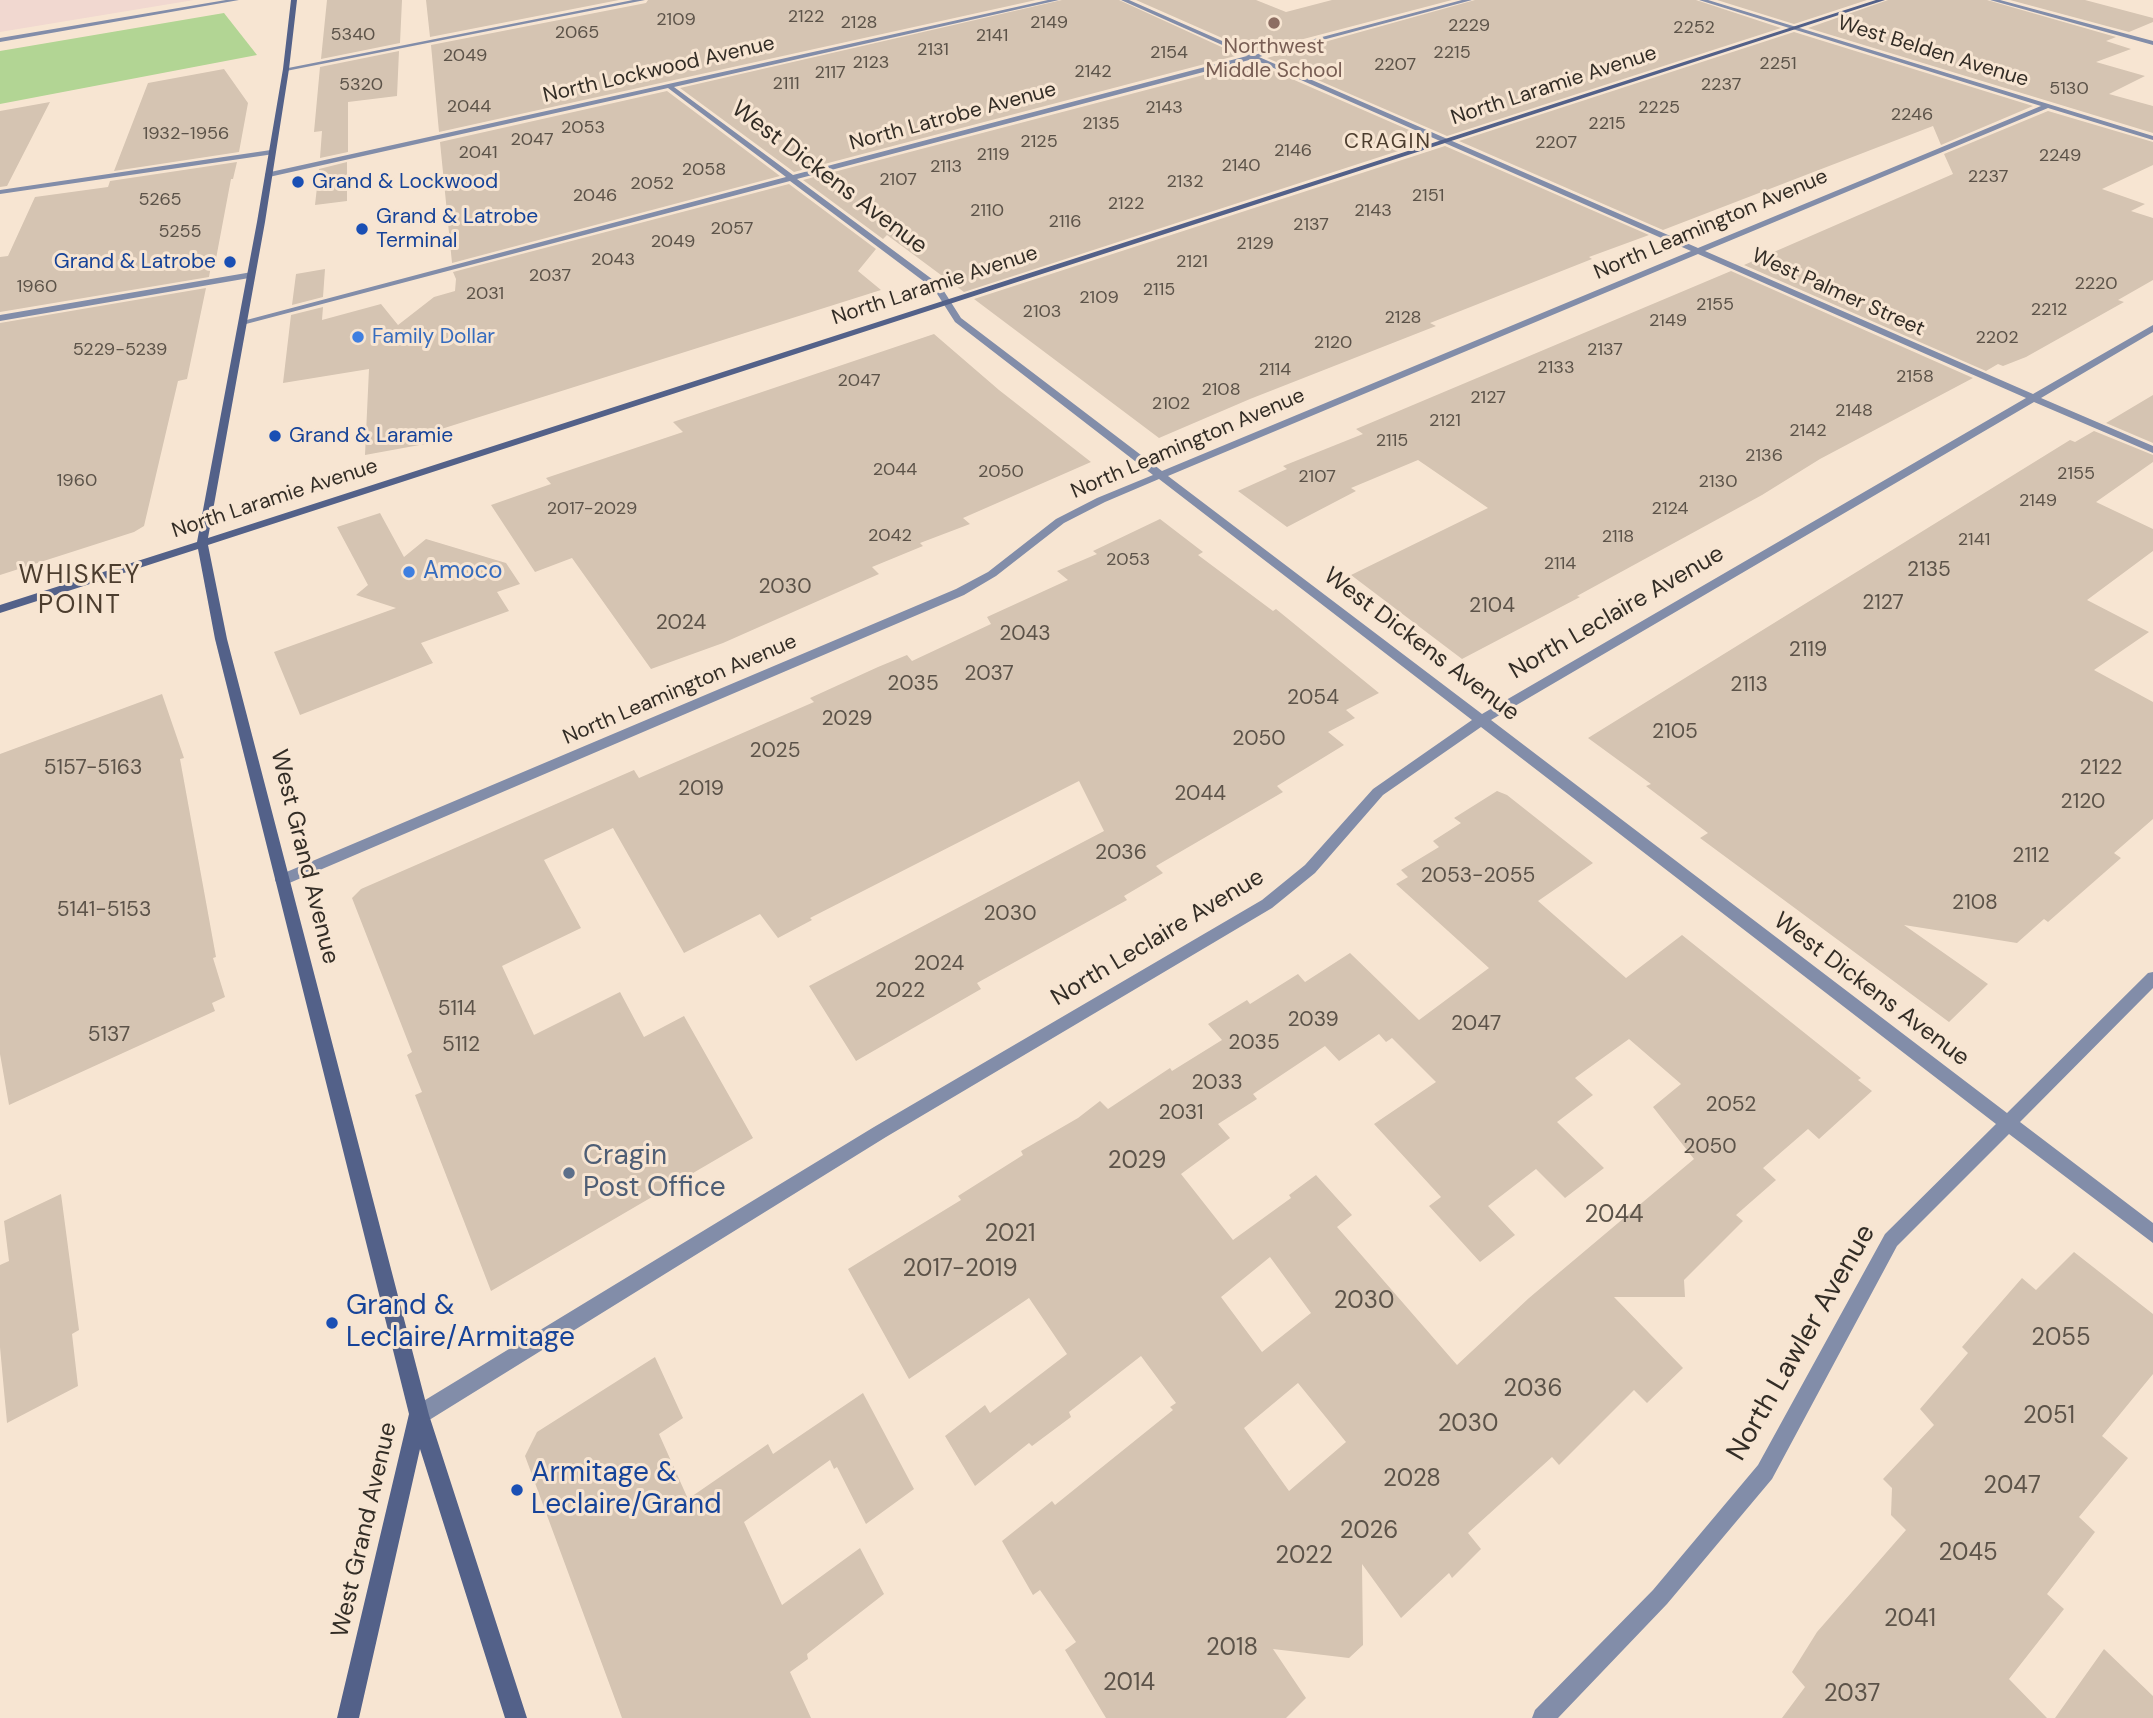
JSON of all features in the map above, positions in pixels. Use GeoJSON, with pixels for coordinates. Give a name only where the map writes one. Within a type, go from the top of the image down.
{"type":"FeatureCollection","features":[{"type":"Feature","properties":{"kind":"street"},"geometry":{"type":"LineString","coordinates":[[0,40],[236,0]]}},
{"type":"Feature","properties":{"kind":"street","name":"West Grand Avenue"},"geometry":{"type":"LineString","coordinates":[[294,0],[269,175],[202,542],[221,639],[419,1415],[348,1718]]}},
{"type":"Feature","properties":{"kind":"street"},"geometry":{"type":"LineString","coordinates":[[286,69],[642,0]]}},
{"type":"Feature","properties":{"kind":"street","name":"North Lockwood Avenue"},"geometry":{"type":"LineString","coordinates":[[269,175],[1056,0]]}},
{"type":"Feature","properties":{"kind":"street","name":"West Palmer Street"},"geometry":{"type":"LineString","coordinates":[[1124,0],[2153,450]]}},
{"type":"Feature","properties":{"kind":"street","name":"North Latrobe Avenue"},"geometry":{"type":"LineString","coordinates":[[243,322],[1469,0]]}},
{"type":"Feature","properties":{"kind":"street","name":"West Belden Avenue"},"geometry":{"type":"LineString","coordinates":[[1702,0],[2153,138]]}},
{"type":"Feature","properties":{"kind":"street","name":"North Laramie Avenue"},"geometry":{"type":"LineString","coordinates":[[0,609],[1882,0]]}},
{"type":"Feature","properties":{"kind":"street"},"geometry":{"type":"LineString","coordinates":[[1993,0],[2153,43]]}},
{"type":"Feature","properties":{"kind":"street","name":"West Dickens Avenue"},"geometry":{"type":"LineString","coordinates":[[669,86],[937,288],[958,320],[2153,1234]]}},
{"type":"Feature","properties":{"kind":"street","name":"North Leamington Avenue"},"geometry":{"type":"LineString","coordinates":[[282,880],[960,592],[992,574],[1060,521],[1101,500],[2047,106]]}},
{"type":"Feature","properties":{"kind":"street"},"geometry":{"type":"LineString","coordinates":[[0,192],[271,152]]}},
{"type":"Feature","properties":{"kind":"street"},"geometry":{"type":"LineString","coordinates":[[0,318],[252,275]]}},
{"type":"Feature","properties":{"kind":"street","name":"North Leclaire Avenue"},"geometry":{"type":"LineString","coordinates":[[419,1415],[880,1132],[1268,904],[1310,869],[1378,792],[1482,720],[2153,328]]}},
{"type":"Feature","properties":{"kind":"street","name":"North Lawler Avenue"},"geometry":{"type":"LineString","coordinates":[[1543,1718],[1660,1597],[1765,1472],[1891,1240],[2153,978]]}},
{"type":"Feature","properties":{"kind":"street"},"geometry":{"type":"LineString","coordinates":[[419,1415],[516,1718]]}},
{"type":"Feature","properties":{"kind":"shaded area"},"geometry":{"type":"Polygon","coordinates":[[[0,0],[194,0],[0,32],[0,0]]]}},
{"type":"Feature","properties":{"kind":"green space"},"geometry":{"type":"Polygon","coordinates":[[[224,13],[257,55],[0,104],[0,51],[224,13]]]}},
{"type":"Feature","properties":{"kind":"building"},"geometry":{"type":"Polygon","coordinates":[[[327,0],[402,0],[400,43],[321,59],[327,0]]]}},
{"type":"Feature","properties":{"kind":"building"},"geometry":{"type":"Polygon","coordinates":[[[426,0],[619,0],[430,37],[426,0]]]}},
{"type":"Feature","properties":{"kind":"building"},"geometry":{"type":"Polygon","coordinates":[[[648,0],[1036,0],[439,132],[431,45],[646,3],[648,0]]]}},
{"type":"Feature","properties":{"kind":"building"},"geometry":{"type":"Polygon","coordinates":[[[1062,0],[1119,0],[1239,55],[794,172],[680,88],[1062,0]]]}},
{"type":"Feature","properties":{"kind":"building","name":"Northwest Middle School"},"geometry":{"type":"Polygon","coordinates":[[[1136,0],[1256,0],[1286,12],[1332,0],[1452,0],[1254,52],[1136,0]]]}},
{"type":"Feature","properties":{"kind":"building"},"geometry":{"type":"Polygon","coordinates":[[[1475,0],[1696,0],[1781,28],[1447,136],[1267,58],[1475,0]]]}},
{"type":"Feature","properties":{"kind":"building"},"geometry":{"type":"Polygon","coordinates":[[[1717,0],[1867,0],[1794,24],[1717,0]]]}},
{"type":"Feature","properties":{"kind":"building"},"geometry":{"type":"Polygon","coordinates":[[[1888,0],[1987,0],[2116,37],[2106,41],[2131,49],[2096,62],[2145,76],[2109,94],[2153,106],[2153,133],[1808,28],[1888,0]]]}},
{"type":"Feature","properties":{"kind":"building"},"geometry":{"type":"Polygon","coordinates":[[[2010,0],[2085,0],[2153,18],[2153,22],[2129,32],[2010,0]]]}},
{"type":"Feature","properties":{"kind":"building"},"geometry":{"type":"Polygon","coordinates":[[[1794,32],[2033,106],[1941,145],[1933,126],[1663,230],[1459,141],[1794,32]]]}},
{"type":"Feature","properties":{"kind":"building"},"geometry":{"type":"Polygon","coordinates":[[[399,51],[397,96],[348,102],[348,152],[320,158],[322,131],[314,132],[320,67],[399,51]]]}},
{"type":"Feature","properties":{"kind":"building"},"geometry":{"type":"Polygon","coordinates":[[[1253,62],[1432,140],[964,292],[887,235],[883,239],[803,180],[1253,62]]]}},
{"type":"Feature","properties":{"kind":"building"},"geometry":{"type":"Polygon","coordinates":[[[224,69],[248,103],[239,152],[114,171],[148,83],[224,69]]]}},
{"type":"Feature","properties":{"kind":"building"},"geometry":{"type":"Polygon","coordinates":[[[667,91],[780,176],[452,263],[440,142],[667,91]]]}},
{"type":"Feature","properties":{"kind":"building"},"geometry":{"type":"Polygon","coordinates":[[[50,102],[7,186],[0,187],[0,111],[50,102]]]}},
{"type":"Feature","properties":{"kind":"building"},"geometry":{"type":"Polygon","coordinates":[[[2048,111],[2153,142],[2153,165],[2102,189],[2145,204],[2131,211],[2153,218],[2153,280],[2118,300],[2124,302],[2026,357],[2003,366],[1998,364],[1986,371],[1744,265],[1953,174],[1944,154],[2048,111]]]}},
{"type":"Feature","properties":{"kind":"building"},"geometry":{"type":"Polygon","coordinates":[[[1445,146],[1649,235],[1589,257],[1592,259],[1430,323],[1436,326],[1159,438],[974,299],[1445,146]]]}},
{"type":"Feature","properties":{"kind":"building"},"geometry":{"type":"Polygon","coordinates":[[[237,162],[231,179],[215,264],[211,266],[209,277],[0,312],[0,257],[8,256],[35,197],[108,187],[110,181],[237,162]]]}},
{"type":"Feature","properties":{"kind":"building"},"geometry":{"type":"Polygon","coordinates":[[[347,162],[347,201],[315,205],[319,169],[347,162]]]}},
{"type":"Feature","properties":{"kind":"building"},"geometry":{"type":"Polygon","coordinates":[[[789,184],[876,249],[858,271],[881,290],[435,431],[436,442],[365,455],[369,369],[283,383],[291,315],[323,307],[322,320],[381,304],[398,325],[434,297],[455,291],[456,279],[453,272],[789,184]]]}},
{"type":"Feature","properties":{"kind":"building"},"geometry":{"type":"Polygon","coordinates":[[[325,269],[323,297],[292,305],[296,274],[325,269]]]}},
{"type":"Feature","properties":{"kind":"building"},"geometry":{"type":"Polygon","coordinates":[[[1731,271],[1973,378],[1820,459],[1762,495],[1577,596],[1580,597],[1462,659],[1351,575],[1488,508],[1418,460],[1351,488],[1356,491],[1287,527],[1238,491],[1287,469],[1283,466],[1363,434],[1356,429],[1731,271]]]}},
{"type":"Feature","properties":{"kind":"building"},"geometry":{"type":"Polygon","coordinates":[[[206,288],[187,379],[178,381],[144,526],[134,532],[0,575],[0,323],[206,288]]]}},
{"type":"Feature","properties":{"kind":"building"},"geometry":{"type":"Polygon","coordinates":[[[934,334],[999,390],[1091,462],[963,518],[970,524],[920,543],[923,546],[872,567],[879,574],[723,643],[651,669],[572,558],[535,572],[491,505],[551,484],[546,478],[683,432],[673,422],[934,334]]]}},
{"type":"Feature","properties":{"kind":"building"},"geometry":{"type":"Polygon","coordinates":[[[2153,395],[2153,443],[2106,423],[2153,395]]]}},
{"type":"Feature","properties":{"kind":"building"},"geometry":{"type":"Polygon","coordinates":[[[2094,431],[2153,455],[2153,462],[2096,502],[2153,529],[2153,551],[2087,600],[2149,632],[2094,670],[2153,702],[2153,819],[2114,853],[2121,858],[2048,922],[2044,919],[2017,943],[1904,925],[1988,984],[1949,1022],[1700,838],[1708,833],[1646,786],[1651,784],[1588,738],[2070,440],[2075,442],[2094,431]]]}},
{"type":"Feature","properties":{"kind":"building"},"geometry":{"type":"Polygon","coordinates":[[[380,513],[404,557],[426,539],[506,563],[520,584],[497,592],[509,611],[421,643],[433,663],[300,715],[274,652],[396,608],[356,595],[368,585],[337,527],[380,513]]]}},
{"type":"Feature","properties":{"kind":"building"},"geometry":{"type":"Polygon","coordinates":[[[1160,519],[1203,552],[1198,555],[1273,611],[1276,609],[1379,693],[1346,710],[1355,718],[1328,732],[1344,745],[1277,786],[1283,792],[1156,866],[1163,873],[1124,896],[1127,900],[977,983],[981,989],[856,1061],[809,986],[1104,831],[1079,781],[810,918],[812,920],[778,938],[760,914],[684,953],[613,828],[544,860],[581,928],[502,966],[534,1035],[620,992],[644,1037],[684,1016],[753,1138],[491,1291],[415,1095],[422,1092],[407,1055],[412,1052],[352,898],[361,889],[634,770],[639,778],[814,702],[810,698],[878,667],[907,655],[912,661],[991,624],[987,617],[1068,580],[1057,571],[1097,554],[1093,551],[1160,519]]]}},
{"type":"Feature","properties":{"kind":"building"},"geometry":{"type":"Polygon","coordinates":[[[162,694],[184,758],[180,759],[216,957],[213,958],[225,997],[212,1003],[215,1011],[9,1105],[0,1054],[0,754],[162,694]]]}},
{"type":"Feature","properties":{"kind":"building"},"geometry":{"type":"Polygon","coordinates":[[[1497,791],[1507,795],[1593,863],[1538,901],[1626,978],[1682,935],[1861,1078],[1858,1080],[1872,1091],[1819,1139],[1808,1129],[1763,1168],[1776,1180],[1736,1215],[1743,1221],[1684,1280],[1685,1297],[1614,1297],[1683,1368],[1647,1403],[1634,1390],[1559,1465],[1552,1457],[1468,1533],[1481,1549],[1452,1578],[1449,1573],[1401,1618],[1362,1564],[1363,1645],[1349,1658],[1273,1649],[1306,1698],[1286,1718],[1106,1718],[1065,1650],[1076,1642],[1040,1590],[1033,1595],[1002,1541],[1052,1501],[1055,1505],[1173,1410],[1170,1407],[1176,1403],[1141,1356],[1069,1412],[1071,1417],[1032,1446],[1029,1443],[975,1486],[945,1436],[985,1405],[990,1413],[1067,1354],[1029,1298],[909,1379],[848,1269],[961,1200],[958,1196],[1023,1155],[1021,1151],[1078,1118],[1100,1101],[1108,1109],[1170,1068],[1172,1071],[1222,1040],[1208,1024],[1247,1000],[1250,1004],[1298,974],[1305,982],[1350,953],[1419,1020],[1489,968],[1396,884],[1408,877],[1401,870],[1439,847],[1433,841],[1461,823],[1454,818],[1497,791]],[[1379,1034],[1339,1061],[1325,1046],[1253,1094],[1257,1099],[1218,1124],[1230,1138],[1181,1174],[1233,1240],[1291,1198],[1289,1195],[1316,1175],[1352,1215],[1337,1227],[1457,1365],[1529,1298],[1694,1159],[1653,1107],[1681,1084],[1629,1039],[1575,1078],[1593,1095],[1557,1122],[1604,1168],[1565,1198],[1536,1169],[1488,1206],[1515,1235],[1480,1262],[1429,1206],[1441,1197],[1374,1124],[1436,1082],[1392,1038],[1386,1042],[1379,1034]],[[1270,1257],[1221,1297],[1262,1352],[1311,1313],[1270,1257]],[[1298,1383],[1244,1428],[1289,1491],[1346,1442],[1298,1383]]]}},
{"type":"Feature","properties":{"kind":"building"},"geometry":{"type":"Polygon","coordinates":[[[61,1194],[79,1330],[72,1334],[78,1386],[7,1423],[0,1347],[0,1265],[9,1261],[4,1221],[61,1194]]]}},
{"type":"Feature","properties":{"kind":"building"},"geometry":{"type":"Polygon","coordinates":[[[2074,1252],[2153,1314],[2153,1374],[2102,1436],[2128,1458],[2079,1517],[2095,1532],[2047,1594],[2064,1609],[2009,1679],[2047,1718],[1782,1718],[1805,1687],[1792,1672],[1817,1632],[1906,1530],[1891,1515],[1892,1488],[1883,1479],[1934,1425],[1920,1409],[1968,1353],[1962,1347],[2022,1278],[2036,1290],[2074,1252]]]}},
{"type":"Feature","properties":{"kind":"building"},"geometry":{"type":"Polygon","coordinates":[[[655,1357],[683,1418],[659,1434],[688,1499],[768,1444],[773,1454],[863,1393],[914,1489],[866,1524],[837,1467],[834,1469],[830,1460],[744,1522],[782,1605],[860,1548],[884,1594],[807,1654],[808,1659],[790,1672],[811,1718],[622,1718],[525,1456],[537,1432],[655,1357]]]}},
{"type":"Feature","properties":{"kind":"building"},"geometry":{"type":"Polygon","coordinates":[[[2104,1649],[2153,1696],[2153,1718],[2055,1718],[2104,1649]]]}},
{"type":"Feature","properties":{"kind":"place","name":"Northwest Middle School"},"geometry":{"type":"Point","coordinates":[1274,23]}},
{"type":"Feature","properties":{"kind":"place","name":"Grand & Lockwood"},"geometry":{"type":"Point","coordinates":[298,182]}},
{"type":"Feature","properties":{"kind":"place","name":"Grand & Latrobe Terminal"},"geometry":{"type":"Point","coordinates":[362,229]}},
{"type":"Feature","properties":{"kind":"place","name":"Grand & Latrobe"},"geometry":{"type":"Point","coordinates":[230,262]}},
{"type":"Feature","properties":{"kind":"place","name":"Family Dollar"},"geometry":{"type":"Point","coordinates":[358,337]}},
{"type":"Feature","properties":{"kind":"place","name":"Grand & Laramie"},"geometry":{"type":"Point","coordinates":[275,436]}},
{"type":"Feature","properties":{"kind":"place","name":"Amoco"},"geometry":{"type":"Point","coordinates":[409,572]}},
{"type":"Feature","properties":{"kind":"place","name":"Cragin Post Office"},"geometry":{"type":"Point","coordinates":[569,1173]}},
{"type":"Feature","properties":{"kind":"place","name":"Grand & Leclaire/Armitage"},"geometry":{"type":"Point","coordinates":[332,1323]}},
{"type":"Feature","properties":{"kind":"place","name":"Armitage & Leclaire/Grand"},"geometry":{"type":"Point","coordinates":[517,1490]}},
{"type":"Feature","properties":{"kind":"district","name":"CRAGIN"},"geometry":{"type":"Point","coordinates":[1388,142]}},
{"type":"Feature","properties":{"kind":"district","name":"WHISKEY POINT"},"geometry":{"type":"Point","coordinates":[80,591]}}]}
